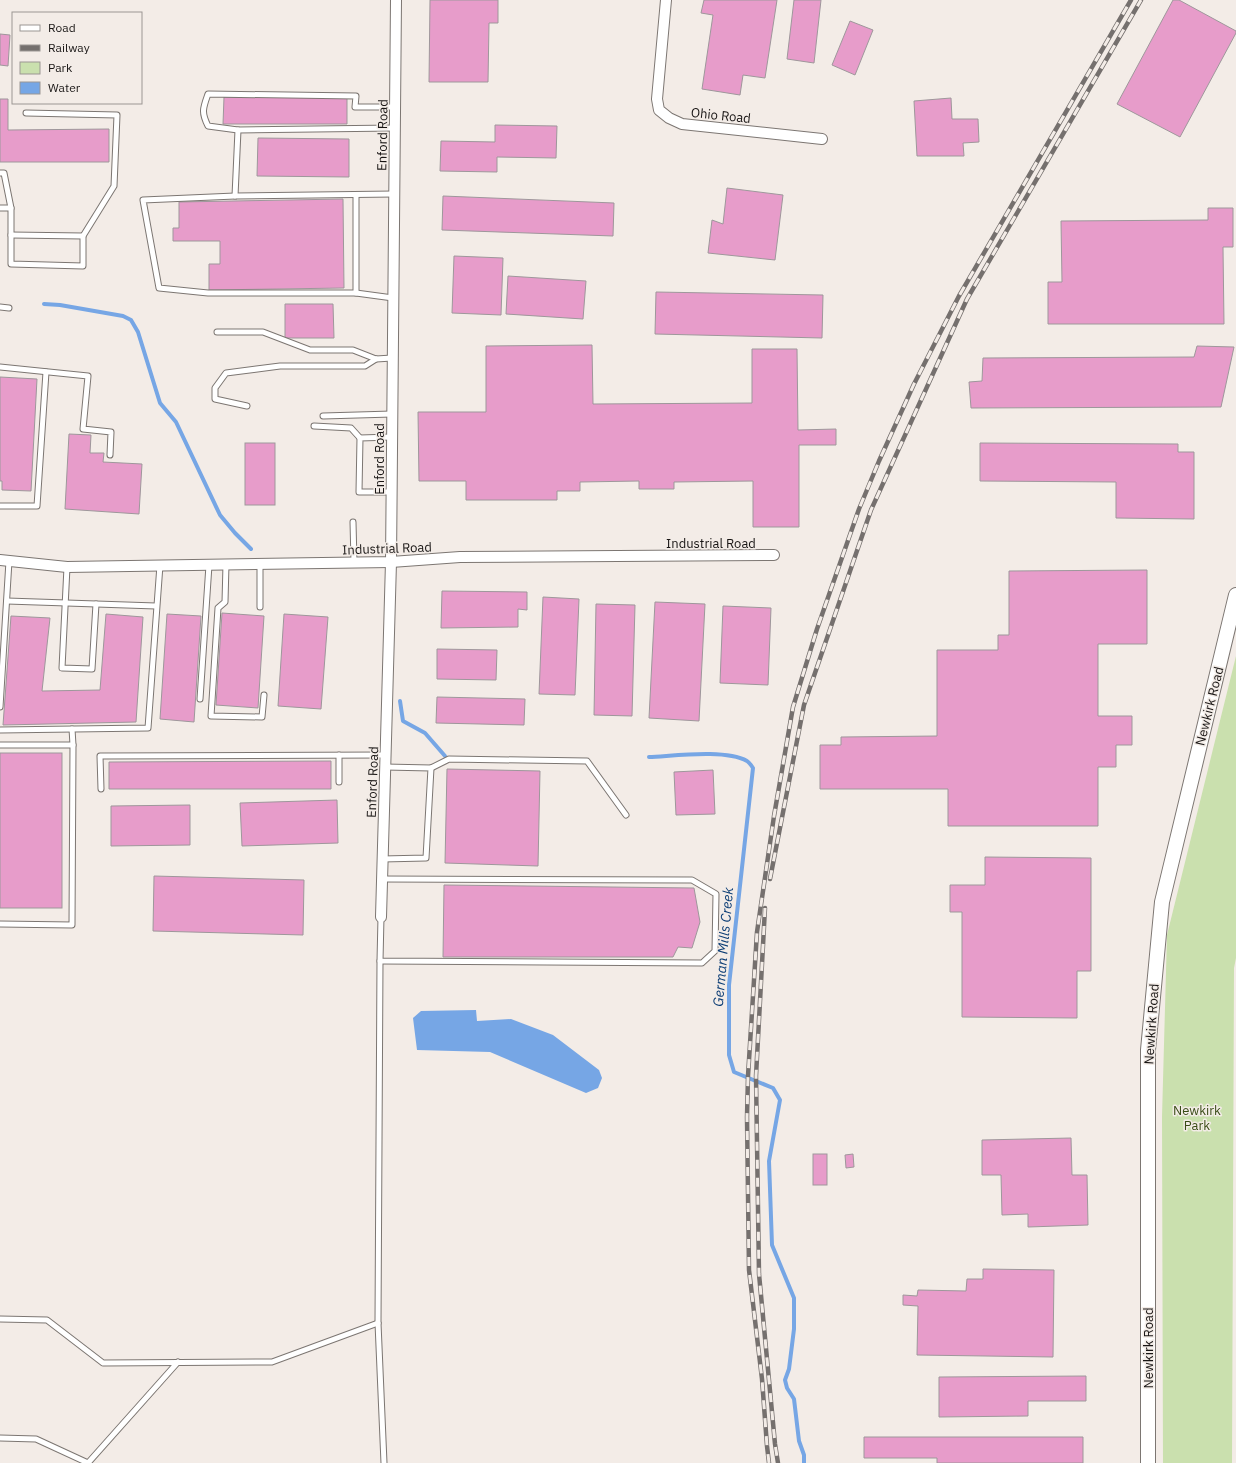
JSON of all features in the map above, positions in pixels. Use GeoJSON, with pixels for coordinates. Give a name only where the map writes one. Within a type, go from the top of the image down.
{"type":"FeatureCollection","features":[{"type":"Feature","properties":{"kind":"street","name":"Enford Road"},"geometry":{"type":"LineString","coordinates":[[381,917],[391,562],[396,0]]}},
{"type":"Feature","properties":{"kind":"street","name":"Ohio Road"},"geometry":{"type":"LineString","coordinates":[[666,0],[656,99],[659,110],[669,118],[682,124],[822,139]]}},
{"type":"Feature","properties":{"kind":"street","name":"Industrial Road"},"geometry":{"type":"LineString","coordinates":[[5,560],[67,567],[391,562],[460,557],[774,555]]}},
{"type":"Feature","properties":{"kind":"street","name":"Newkirk Road"},"geometry":{"type":"LineString","coordinates":[[1148,1463],[1148,1050],[1162,902],[1236,594]]}},
{"type":"Feature","properties":{"kind":"lane"},"geometry":{"type":"LineString","coordinates":[[395,107],[356,107],[356,96],[208,94],[203,107],[202,116],[208,126],[238,130],[395,128]]}},
{"type":"Feature","properties":{"kind":"lane"},"geometry":{"type":"LineString","coordinates":[[0,173],[4,173],[11,208],[12,264],[83,266],[83,236],[114,186],[117,115],[26,114]]}},
{"type":"Feature","properties":{"kind":"lane"},"geometry":{"type":"LineString","coordinates":[[235,196],[238,130]]}},
{"type":"Feature","properties":{"kind":"lane"},"geometry":{"type":"LineString","coordinates":[[393,298],[356,293],[208,293],[159,288],[143,200],[235,196],[394,194]]}},
{"type":"Feature","properties":{"kind":"lane"},"geometry":{"type":"LineString","coordinates":[[356,195],[356,293]]}},
{"type":"Feature","properties":{"kind":"lane"},"geometry":{"type":"LineString","coordinates":[[0,208],[11,208]]}},
{"type":"Feature","properties":{"kind":"lane"},"geometry":{"type":"LineString","coordinates":[[11,235],[83,236]]}},
{"type":"Feature","properties":{"kind":"lane"},"geometry":{"type":"LineString","coordinates":[[0,307],[9,308]]}},
{"type":"Feature","properties":{"kind":"lane"},"geometry":{"type":"LineString","coordinates":[[218,332],[263,332],[310,350],[353,350],[376,359],[392,358]]}},
{"type":"Feature","properties":{"kind":"lane"},"geometry":{"type":"LineString","coordinates":[[247,406],[215,399],[215,388],[226,373],[280,366],[365,366],[376,359]]}},
{"type":"Feature","properties":{"kind":"lane"},"geometry":{"type":"LineString","coordinates":[[0,367],[88,376],[83,429],[111,432],[110,455]]}},
{"type":"Feature","properties":{"kind":"lane"},"geometry":{"type":"LineString","coordinates":[[0,506],[37,506],[46,372]]}},
{"type":"Feature","properties":{"kind":"lane"},"geometry":{"type":"LineString","coordinates":[[323,416],[392,414]]}},
{"type":"Feature","properties":{"kind":"lane"},"geometry":{"type":"LineString","coordinates":[[314,426],[352,428],[360,438],[359,492],[392,492]]}},
{"type":"Feature","properties":{"kind":"lane"},"geometry":{"type":"LineString","coordinates":[[360,438],[392,437]]}},
{"type":"Feature","properties":{"kind":"lane"},"geometry":{"type":"LineString","coordinates":[[353,522],[354,562]]}},
{"type":"Feature","properties":{"kind":"lane"},"geometry":{"type":"LineString","coordinates":[[0,707],[7,601],[5,560]]}},
{"type":"Feature","properties":{"kind":"lane"},"geometry":{"type":"LineString","coordinates":[[200,699],[208,564]]}},
{"type":"Feature","properties":{"kind":"lane"},"geometry":{"type":"LineString","coordinates":[[226,564],[225,602],[218,608],[211,716],[262,717],[264,695]]}},
{"type":"Feature","properties":{"kind":"lane"},"geometry":{"type":"LineString","coordinates":[[260,564],[260,607]]}},
{"type":"Feature","properties":{"kind":"lane"},"geometry":{"type":"LineString","coordinates":[[0,730],[148,728],[160,565]]}},
{"type":"Feature","properties":{"kind":"lane"},"geometry":{"type":"LineString","coordinates":[[67,567],[62,668],[92,669],[96,604]]}},
{"type":"Feature","properties":{"kind":"lane"},"geometry":{"type":"LineString","coordinates":[[7,601],[156,606]]}},
{"type":"Feature","properties":{"kind":"lane"},"geometry":{"type":"LineString","coordinates":[[0,924],[72,925],[72,729]]}},
{"type":"Feature","properties":{"kind":"lane"},"geometry":{"type":"LineString","coordinates":[[0,745],[72,745]]}},
{"type":"Feature","properties":{"kind":"lane"},"geometry":{"type":"LineString","coordinates":[[339,755],[339,782]]}},
{"type":"Feature","properties":{"kind":"lane"},"geometry":{"type":"LineString","coordinates":[[100,789],[100,756],[385,755]]}},
{"type":"Feature","properties":{"kind":"lane"},"geometry":{"type":"LineString","coordinates":[[385,767],[431,768],[449,759],[587,761],[626,814]]}},
{"type":"Feature","properties":{"kind":"lane"},"geometry":{"type":"LineString","coordinates":[[382,859],[426,858],[431,768]]}},
{"type":"Feature","properties":{"kind":"lane"},"geometry":{"type":"LineString","coordinates":[[380,961],[702,963],[715,951],[716,894],[692,880],[382,879]]}},
{"type":"Feature","properties":{"kind":"lane"},"geometry":{"type":"LineString","coordinates":[[381,917],[378,1323],[384,1463]]}},
{"type":"Feature","properties":{"kind":"lane"},"geometry":{"type":"LineString","coordinates":[[0,1319],[47,1320],[103,1362],[272,1362],[378,1323]]}},
{"type":"Feature","properties":{"kind":"lane"},"geometry":{"type":"LineString","coordinates":[[0,1438],[36,1440],[88,1463],[178,1362]]}},
{"type":"Feature","properties":{"kind":"green space","name":"Newkirk Park"},"geometry":{"type":"Polygon","coordinates":[[[1236,656],[1236,958],[1234,968],[1232,1463],[1163,1463],[1162,1117],[1167,935],[1236,656]]]}},
{"type":"Feature","properties":{"kind":"water"},"geometry":{"type":"Polygon","coordinates":[[[476,1010],[477,1021],[511,1019],[553,1035],[599,1070],[602,1078],[598,1088],[586,1093],[490,1052],[417,1050],[413,1018],[421,1011],[476,1010]]]}},
{"type":"Feature","properties":{"kind":"building"},"geometry":{"type":"Polygon","coordinates":[[[430,0],[498,0],[498,23],[489,23],[488,82],[429,82],[430,0]]]}},
{"type":"Feature","properties":{"kind":"building"},"geometry":{"type":"Polygon","coordinates":[[[704,0],[777,0],[765,78],[743,75],[740,95],[702,89],[713,15],[701,13],[704,0]]]}},
{"type":"Feature","properties":{"kind":"building"},"geometry":{"type":"Polygon","coordinates":[[[794,0],[821,0],[814,63],[787,59],[794,0]]]}},
{"type":"Feature","properties":{"kind":"building"},"geometry":{"type":"Polygon","coordinates":[[[1173,0],[1179,0],[1236,31],[1180,137],[1117,104],[1173,0]]]}},
{"type":"Feature","properties":{"kind":"building"},"geometry":{"type":"Polygon","coordinates":[[[850,21],[873,30],[855,75],[832,65],[850,21]]]}},
{"type":"Feature","properties":{"kind":"building"},"geometry":{"type":"Polygon","coordinates":[[[0,34],[10,35],[8,66],[0,65],[0,34]]]}},
{"type":"Feature","properties":{"kind":"building"},"geometry":{"type":"Polygon","coordinates":[[[224,97],[347,97],[347,124],[223,124],[224,97]]]}},
{"type":"Feature","properties":{"kind":"building"},"geometry":{"type":"Polygon","coordinates":[[[951,98],[952,119],[978,119],[979,142],[963,143],[964,156],[917,156],[914,101],[951,98]]]}},
{"type":"Feature","properties":{"kind":"building"},"geometry":{"type":"Polygon","coordinates":[[[0,99],[8,99],[8,130],[109,129],[109,162],[0,162],[0,99]]]}},
{"type":"Feature","properties":{"kind":"building"},"geometry":{"type":"Polygon","coordinates":[[[495,125],[557,126],[556,158],[497,157],[497,172],[440,171],[441,141],[495,142],[495,125]]]}},
{"type":"Feature","properties":{"kind":"building"},"geometry":{"type":"Polygon","coordinates":[[[258,138],[349,139],[349,177],[257,176],[258,138]]]}},
{"type":"Feature","properties":{"kind":"building"},"geometry":{"type":"Polygon","coordinates":[[[727,188],[783,195],[775,260],[708,253],[712,220],[723,224],[727,188]]]}},
{"type":"Feature","properties":{"kind":"building"},"geometry":{"type":"Polygon","coordinates":[[[443,196],[614,203],[613,236],[442,230],[443,196]]]}},
{"type":"Feature","properties":{"kind":"building"},"geometry":{"type":"Polygon","coordinates":[[[343,199],[344,288],[209,290],[209,264],[220,264],[220,241],[173,241],[173,228],[179,228],[179,202],[343,199]]]}},
{"type":"Feature","properties":{"kind":"building"},"geometry":{"type":"Polygon","coordinates":[[[1208,208],[1233,208],[1233,247],[1223,247],[1224,324],[1048,324],[1048,282],[1062,282],[1061,221],[1208,220],[1208,208]]]}},
{"type":"Feature","properties":{"kind":"building"},"geometry":{"type":"Polygon","coordinates":[[[454,256],[503,258],[501,315],[452,313],[454,256]]]}},
{"type":"Feature","properties":{"kind":"building"},"geometry":{"type":"Polygon","coordinates":[[[508,276],[586,281],[583,319],[506,314],[508,276]]]}},
{"type":"Feature","properties":{"kind":"building"},"geometry":{"type":"Polygon","coordinates":[[[656,292],[823,295],[822,338],[655,334],[656,292]]]}},
{"type":"Feature","properties":{"kind":"building"},"geometry":{"type":"Polygon","coordinates":[[[285,304],[333,304],[334,338],[285,338],[285,304]]]}},
{"type":"Feature","properties":{"kind":"building"},"geometry":{"type":"Polygon","coordinates":[[[592,345],[593,404],[752,403],[752,349],[797,349],[798,430],[836,429],[836,445],[799,445],[799,527],[753,527],[753,481],[674,482],[674,489],[639,489],[639,481],[580,482],[580,491],[557,491],[557,500],[466,500],[466,481],[419,481],[418,412],[486,412],[486,346],[592,345]]]}},
{"type":"Feature","properties":{"kind":"building"},"geometry":{"type":"Polygon","coordinates":[[[1197,346],[1234,347],[1221,407],[971,408],[969,382],[982,381],[983,358],[1194,357],[1197,346]]]}},
{"type":"Feature","properties":{"kind":"building"},"geometry":{"type":"Polygon","coordinates":[[[0,377],[37,379],[31,491],[2,490],[2,481],[0,481],[0,377]]]}},
{"type":"Feature","properties":{"kind":"building"},"geometry":{"type":"Polygon","coordinates":[[[69,434],[91,435],[90,453],[104,453],[103,462],[142,464],[139,514],[65,509],[69,434]]]}},
{"type":"Feature","properties":{"kind":"building"},"geometry":{"type":"Polygon","coordinates":[[[245,443],[275,443],[275,505],[245,505],[245,443]]]}},
{"type":"Feature","properties":{"kind":"building"},"geometry":{"type":"Polygon","coordinates":[[[980,443],[1178,444],[1178,452],[1194,452],[1194,519],[1116,518],[1116,482],[980,481],[980,443]]]}},
{"type":"Feature","properties":{"kind":"building"},"geometry":{"type":"Polygon","coordinates":[[[1147,570],[1147,644],[1098,644],[1098,716],[1132,716],[1132,745],[1116,745],[1116,767],[1098,767],[1098,826],[948,826],[948,789],[820,789],[820,745],[841,745],[841,737],[937,736],[937,650],[998,650],[998,635],[1009,635],[1009,571],[1147,570]]]}},
{"type":"Feature","properties":{"kind":"building"},"geometry":{"type":"Polygon","coordinates":[[[442,591],[527,592],[527,610],[518,609],[518,627],[441,628],[442,591]]]}},
{"type":"Feature","properties":{"kind":"building"},"geometry":{"type":"Polygon","coordinates":[[[543,597],[579,599],[575,695],[539,694],[543,597]]]}},
{"type":"Feature","properties":{"kind":"building"},"geometry":{"type":"Polygon","coordinates":[[[655,602],[705,604],[699,721],[649,718],[655,602]]]}},
{"type":"Feature","properties":{"kind":"building"},"geometry":{"type":"Polygon","coordinates":[[[596,604],[635,605],[632,716],[594,715],[596,604]]]}},
{"type":"Feature","properties":{"kind":"building"},"geometry":{"type":"Polygon","coordinates":[[[723,606],[771,608],[768,685],[720,683],[723,606]]]}},
{"type":"Feature","properties":{"kind":"building"},"geometry":{"type":"Polygon","coordinates":[[[222,613],[264,616],[258,708],[216,705],[222,613]]]}},
{"type":"Feature","properties":{"kind":"building"},"geometry":{"type":"Polygon","coordinates":[[[106,614],[143,617],[136,722],[3,725],[11,616],[50,618],[42,691],[100,690],[106,614]]]}},
{"type":"Feature","properties":{"kind":"building"},"geometry":{"type":"Polygon","coordinates":[[[167,614],[201,616],[194,722],[160,719],[167,614]]]}},
{"type":"Feature","properties":{"kind":"building"},"geometry":{"type":"Polygon","coordinates":[[[284,614],[328,617],[321,709],[278,706],[284,614]]]}},
{"type":"Feature","properties":{"kind":"building"},"geometry":{"type":"Polygon","coordinates":[[[437,649],[497,650],[496,680],[437,679],[437,649]]]}},
{"type":"Feature","properties":{"kind":"building"},"geometry":{"type":"Polygon","coordinates":[[[437,697],[525,699],[524,725],[436,723],[437,697]]]}},
{"type":"Feature","properties":{"kind":"building"},"geometry":{"type":"Polygon","coordinates":[[[0,753],[62,753],[62,908],[0,908],[0,753]]]}},
{"type":"Feature","properties":{"kind":"building"},"geometry":{"type":"Polygon","coordinates":[[[331,761],[331,789],[109,789],[109,762],[331,761]]]}},
{"type":"Feature","properties":{"kind":"building"},"geometry":{"type":"Polygon","coordinates":[[[447,769],[540,771],[538,866],[445,863],[447,769]]]}},
{"type":"Feature","properties":{"kind":"building"},"geometry":{"type":"Polygon","coordinates":[[[713,770],[715,814],[676,815],[674,772],[713,770]]]}},
{"type":"Feature","properties":{"kind":"building"},"geometry":{"type":"Polygon","coordinates":[[[337,800],[338,843],[242,846],[240,803],[337,800]]]}},
{"type":"Feature","properties":{"kind":"building"},"geometry":{"type":"Polygon","coordinates":[[[190,805],[190,845],[111,846],[111,806],[190,805]]]}},
{"type":"Feature","properties":{"kind":"building"},"geometry":{"type":"Polygon","coordinates":[[[985,857],[1091,858],[1091,971],[1077,971],[1077,1018],[962,1017],[962,912],[950,912],[950,885],[985,885],[985,857]]]}},
{"type":"Feature","properties":{"kind":"building"},"geometry":{"type":"Polygon","coordinates":[[[154,876],[304,880],[303,935],[153,931],[154,876]]]}},
{"type":"Feature","properties":{"kind":"building"},"geometry":{"type":"Polygon","coordinates":[[[444,885],[694,888],[700,922],[692,948],[678,947],[673,957],[443,957],[444,885]]]}},
{"type":"Feature","properties":{"kind":"building"},"geometry":{"type":"Polygon","coordinates":[[[1071,1138],[1072,1175],[1087,1175],[1088,1225],[1028,1227],[1028,1214],[1002,1215],[1001,1175],[982,1175],[982,1140],[1071,1138]]]}},
{"type":"Feature","properties":{"kind":"building"},"geometry":{"type":"Polygon","coordinates":[[[813,1154],[827,1154],[827,1185],[813,1185],[813,1154]]]}},
{"type":"Feature","properties":{"kind":"building"},"geometry":{"type":"Polygon","coordinates":[[[853,1154],[854,1167],[846,1168],[845,1155],[853,1154]]]}},
{"type":"Feature","properties":{"kind":"building"},"geometry":{"type":"Polygon","coordinates":[[[983,1269],[1054,1270],[1053,1357],[917,1355],[918,1306],[903,1305],[903,1295],[917,1296],[918,1290],[966,1291],[967,1279],[983,1279],[983,1269]]]}},
{"type":"Feature","properties":{"kind":"building"},"geometry":{"type":"Polygon","coordinates":[[[1086,1376],[1086,1401],[1028,1401],[1028,1416],[939,1417],[939,1377],[1086,1376]]]}},
{"type":"Feature","properties":{"kind":"building"},"geometry":{"type":"Polygon","coordinates":[[[864,1437],[1083,1437],[1083,1463],[937,1463],[937,1458],[864,1458],[864,1437]]]}},
{"type":"Feature","properties":{"kind":"waterway","name":"German Mills Creek"},"geometry":{"type":"LineString","coordinates":[[44,304],[60,305],[123,316],[131,320],[138,332],[160,403],[176,422],[220,515],[251,549]]}},
{"type":"Feature","properties":{"kind":"waterway","name":"German Mills Creek"},"geometry":{"type":"LineString","coordinates":[[400,701],[403,721],[425,733],[445,756]]}},
{"type":"Feature","properties":{"kind":"waterway","name":"German Mills Creek"},"geometry":{"type":"LineString","coordinates":[[649,757],[699,754],[726,755],[747,761],[753,768],[729,985],[729,1055],[734,1072],[773,1088],[780,1100],[769,1161],[772,1245],[794,1298],[794,1329],[789,1369],[785,1380],[787,1388],[794,1399],[799,1441],[804,1455],[804,1463]]}},
{"type":"Feature","properties":{"kind":"railway"},"geometry":{"type":"LineString","coordinates":[[769,1463],[762,1379],[749,1270],[747,1117],[748,1076],[757,932],[774,816],[793,707],[817,629],[859,509],[914,384],[959,296],[1131,0]]}},
{"type":"Feature","properties":{"kind":"railway"},"geometry":{"type":"LineString","coordinates":[[770,879],[804,705],[871,510],[967,299],[1141,0]]}},
{"type":"Feature","properties":{"kind":"railway"},"geometry":{"type":"LineString","coordinates":[[765,908],[756,1076],[759,1274],[778,1463]]}}]}
